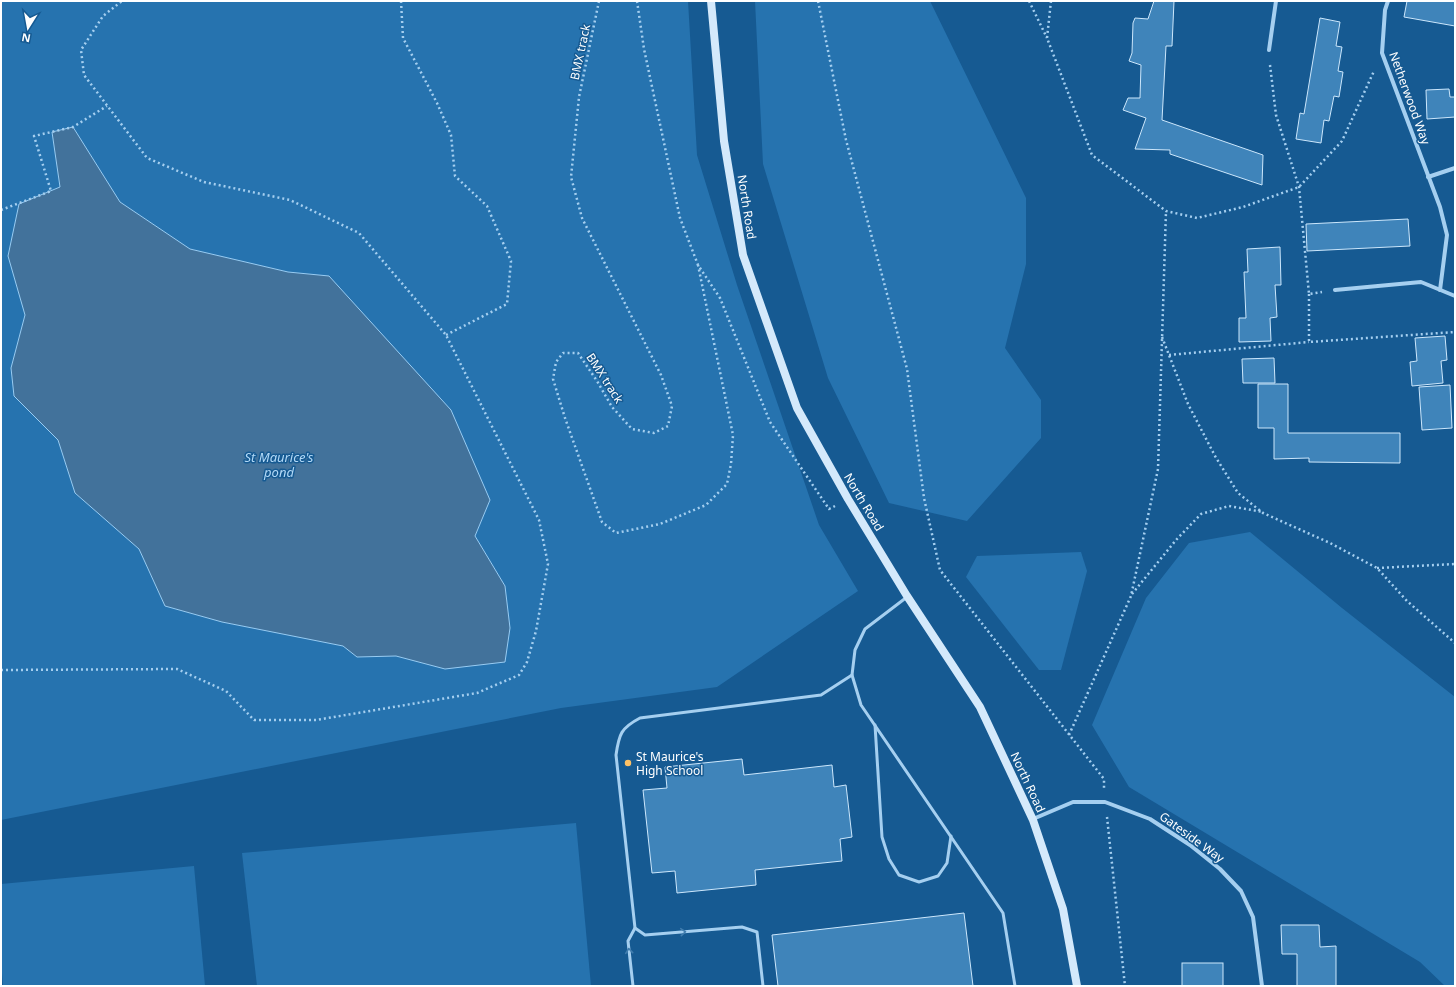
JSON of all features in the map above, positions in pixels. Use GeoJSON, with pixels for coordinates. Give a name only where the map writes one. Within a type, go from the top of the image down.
{"type":"FeatureCollection","features":[{"type":"Feature","properties":{"kind":"main road","name":"North Road"},"geometry":{"type":"LineString","coordinates":[[711,1],[724,141],[743,256],[797,408],[848,499],[907,596],[980,707],[1033,820],[1062,909],[1077,986]]}},
{"type":"Feature","properties":{"kind":"street"},"geometry":{"type":"LineString","coordinates":[[1269,50],[1276,1]]}},
{"type":"Feature","properties":{"kind":"street","name":"Netherwood Way"},"geometry":{"type":"LineString","coordinates":[[1388,1],[1385,10],[1382,53],[1440,207],[1447,235],[1440,290]]}},
{"type":"Feature","properties":{"kind":"street"},"geometry":{"type":"LineString","coordinates":[[1428,177],[1455,168]]}},
{"type":"Feature","properties":{"kind":"street"},"geometry":{"type":"LineString","coordinates":[[1335,290],[1421,282],[1455,296]]}},
{"type":"Feature","properties":{"kind":"street","name":"Gateside Way"},"geometry":{"type":"LineString","coordinates":[[1033,820],[1073,802],[1106,802],[1150,819],[1190,845],[1220,869],[1241,892],[1253,917],[1262,986]]}},
{"type":"Feature","properties":{"kind":"lane"},"geometry":{"type":"LineString","coordinates":[[907,596],[865,629],[855,650],[852,675],[861,705],[1003,913],[1015,986]]}},
{"type":"Feature","properties":{"kind":"lane"},"geometry":{"type":"LineString","coordinates":[[633,986],[628,941],[635,928],[616,755],[618,739],[627,725],[640,718],[821,695],[852,675]]}},
{"type":"Feature","properties":{"kind":"lane"},"geometry":{"type":"LineString","coordinates":[[875,725],[882,837],[889,859],[899,875],[918,882],[938,876],[947,863],[951,836]]}},
{"type":"Feature","properties":{"kind":"lane"},"geometry":{"type":"LineString","coordinates":[[635,928],[644,935],[742,927],[757,932],[763,986]]}},
{"type":"Feature","properties":{"kind":"path"},"geometry":{"type":"LineString","coordinates":[[1,670],[177,669],[226,691],[254,720],[316,720],[477,693],[519,675],[527,662],[536,631],[548,564],[539,520],[446,335],[359,233],[290,200],[204,182],[147,158],[84,75],[81,50],[103,16],[122,1]]}},
{"type":"Feature","properties":{"kind":"path"},"geometry":{"type":"LineString","coordinates":[[401,1],[403,38],[452,135],[455,176],[487,206],[511,261],[507,304],[446,335]]}},
{"type":"Feature","properties":{"kind":"path","name":"BMX track"},"geometry":{"type":"LineString","coordinates":[[599,1],[579,97],[571,177],[582,218],[661,375],[672,406],[668,426],[654,433],[632,429],[612,407],[598,381],[578,353],[563,353],[556,362],[553,379],[565,418],[602,522],[616,533],[660,524],[706,505],[727,484],[731,464],[733,435],[698,266]]}},
{"type":"Feature","properties":{"kind":"path"},"geometry":{"type":"LineString","coordinates":[[637,1],[644,49],[680,218],[698,266],[720,298],[770,422],[830,509],[848,499]]}},
{"type":"Feature","properties":{"kind":"path"},"geometry":{"type":"LineString","coordinates":[[818,1],[846,140],[907,369],[924,498],[940,570],[1104,779],[1125,986]]}},
{"type":"Feature","properties":{"kind":"path"},"geometry":{"type":"LineString","coordinates":[[1029,1],[1047,38],[1092,155],[1166,211],[1197,218],[1243,207],[1299,187],[1342,141],[1382,53]]}},
{"type":"Feature","properties":{"kind":"path"},"geometry":{"type":"LineString","coordinates":[[1047,38],[1051,1]]}},
{"type":"Feature","properties":{"kind":"path"},"geometry":{"type":"LineString","coordinates":[[1269,50],[1276,115],[1299,187],[1310,294],[1309,342]]}},
{"type":"Feature","properties":{"kind":"path"},"geometry":{"type":"LineString","coordinates":[[1,210],[51,191],[34,136],[73,127],[107,106]]}},
{"type":"Feature","properties":{"kind":"path"},"geometry":{"type":"LineString","coordinates":[[1069,735],[1131,596],[1158,469],[1166,211]]}},
{"type":"Feature","properties":{"kind":"path"},"geometry":{"type":"LineString","coordinates":[[1310,294],[1335,290]]}},
{"type":"Feature","properties":{"kind":"path"},"geometry":{"type":"LineString","coordinates":[[1169,355],[1309,342],[1455,332]]}},
{"type":"Feature","properties":{"kind":"path"},"geometry":{"type":"LineString","coordinates":[[1162,335],[1188,404],[1215,456],[1238,493],[1263,513]]}},
{"type":"Feature","properties":{"kind":"path"},"geometry":{"type":"LineString","coordinates":[[1131,596],[1176,540],[1201,514],[1229,506],[1263,513],[1330,543],[1377,568],[1407,601],[1455,644]]}},
{"type":"Feature","properties":{"kind":"path"},"geometry":{"type":"LineString","coordinates":[[1377,568],[1404,568],[1455,564]]}},
{"type":"Feature","properties":{"kind":"shaded area"},"geometry":{"type":"Polygon","coordinates":[[[1,1],[688,1],[697,155],[737,285],[819,525],[858,591],[717,687],[561,708],[1,820],[1,1]],[[73,127],[52,132],[60,187],[51,191],[25,315],[11,368],[14,396],[58,440],[75,493],[139,549],[165,606],[222,622],[343,646],[357,657],[396,656],[445,669],[505,586],[475,536],[490,500],[329,276],[288,272],[190,249],[120,202],[73,127]]]}},
{"type":"Feature","properties":{"kind":"shaded area"},"geometry":{"type":"Polygon","coordinates":[[[755,1],[930,1],[1026,198],[1026,264],[1005,348],[1041,400],[1041,438],[967,521],[889,503],[828,378],[763,164],[755,1]]]}},
{"type":"Feature","properties":{"kind":"shaded area"},"geometry":{"type":"Polygon","coordinates":[[[1250,532],[1342,608],[1455,697],[1455,986],[1445,986],[1420,962],[1129,787],[1092,725],[1146,598],[1189,543],[1250,532]]]}},
{"type":"Feature","properties":{"kind":"shaded area"},"geometry":{"type":"Polygon","coordinates":[[[1081,552],[1087,571],[1061,670],[1039,670],[966,577],[977,556],[1081,552]]]}},
{"type":"Feature","properties":{"kind":"shaded area"},"geometry":{"type":"Polygon","coordinates":[[[576,823],[591,986],[257,986],[242,853],[576,823]]]}},
{"type":"Feature","properties":{"kind":"shaded area"},"geometry":{"type":"Polygon","coordinates":[[[194,866],[205,986],[3,986],[1,961],[1,884],[194,866]]]}},
{"type":"Feature","properties":{"kind":"water","name":"St Maurice's pond"},"geometry":{"type":"Polygon","coordinates":[[[73,127],[120,202],[190,249],[288,272],[329,276],[451,410],[490,500],[475,536],[505,586],[510,628],[505,662],[445,669],[396,656],[357,657],[343,646],[222,622],[165,606],[139,549],[75,493],[58,440],[14,396],[11,368],[25,315],[8,256],[19,204],[60,187],[52,132],[73,127]]]}},
{"type":"Feature","properties":{"kind":"building"},"geometry":{"type":"Polygon","coordinates":[[[1154,1],[1174,1],[1172,46],[1166,46],[1162,120],[1263,155],[1262,185],[1170,154],[1170,150],[1135,149],[1146,118],[1123,110],[1128,98],[1140,98],[1141,65],[1129,61],[1132,53],[1133,23],[1135,18],[1148,19],[1154,1]]]}},
{"type":"Feature","properties":{"kind":"building"},"geometry":{"type":"Polygon","coordinates":[[[1407,1],[1455,1],[1455,26],[1404,17],[1407,1]]]}},
{"type":"Feature","properties":{"kind":"building"},"geometry":{"type":"Polygon","coordinates":[[[1320,18],[1340,22],[1336,46],[1342,47],[1338,71],[1343,72],[1339,97],[1334,96],[1329,121],[1324,120],[1321,143],[1296,139],[1300,113],[1304,114],[1320,18]]]}},
{"type":"Feature","properties":{"kind":"building"},"geometry":{"type":"Polygon","coordinates":[[[1449,89],[1450,97],[1455,97],[1455,117],[1427,119],[1426,90],[1449,89]]]}},
{"type":"Feature","properties":{"kind":"building"},"geometry":{"type":"Polygon","coordinates":[[[1408,219],[1410,246],[1307,251],[1306,224],[1408,219]]]}},
{"type":"Feature","properties":{"kind":"building"},"geometry":{"type":"Polygon","coordinates":[[[1280,247],[1281,285],[1275,285],[1277,317],[1270,318],[1271,341],[1239,342],[1239,318],[1246,318],[1244,272],[1248,272],[1247,249],[1280,247]]]}},
{"type":"Feature","properties":{"kind":"building"},"geometry":{"type":"Polygon","coordinates":[[[1445,336],[1447,360],[1441,361],[1443,383],[1412,386],[1410,362],[1417,361],[1415,338],[1445,336]]]}},
{"type":"Feature","properties":{"kind":"building"},"geometry":{"type":"Polygon","coordinates":[[[1274,358],[1275,383],[1243,383],[1242,359],[1274,358]]]}},
{"type":"Feature","properties":{"kind":"building"},"geometry":{"type":"Polygon","coordinates":[[[1258,384],[1288,384],[1288,433],[1400,433],[1400,463],[1309,462],[1309,458],[1274,459],[1274,428],[1258,428],[1258,384]]]}},
{"type":"Feature","properties":{"kind":"building"},"geometry":{"type":"Polygon","coordinates":[[[1450,385],[1452,428],[1422,430],[1419,387],[1450,385]]]}},
{"type":"Feature","properties":{"kind":"building"},"geometry":{"type":"Polygon","coordinates":[[[742,759],[744,775],[832,765],[834,787],[846,785],[852,837],[840,839],[842,861],[755,870],[756,885],[677,893],[675,871],[652,873],[643,790],[667,788],[665,767],[742,759]]]}},
{"type":"Feature","properties":{"kind":"building"},"geometry":{"type":"Polygon","coordinates":[[[964,913],[973,986],[778,986],[772,935],[964,913]]]}},
{"type":"Feature","properties":{"kind":"building"},"geometry":{"type":"Polygon","coordinates":[[[1281,925],[1319,925],[1320,947],[1336,946],[1336,986],[1297,986],[1297,954],[1282,954],[1281,925]]]}},
{"type":"Feature","properties":{"kind":"building"},"geometry":{"type":"Polygon","coordinates":[[[1182,963],[1223,963],[1223,986],[1182,986],[1182,963]]]}},
{"type":"Feature","properties":{"kind":"place","name":"St Maurice's High School"},"geometry":{"type":"Point","coordinates":[628,763]}}]}
